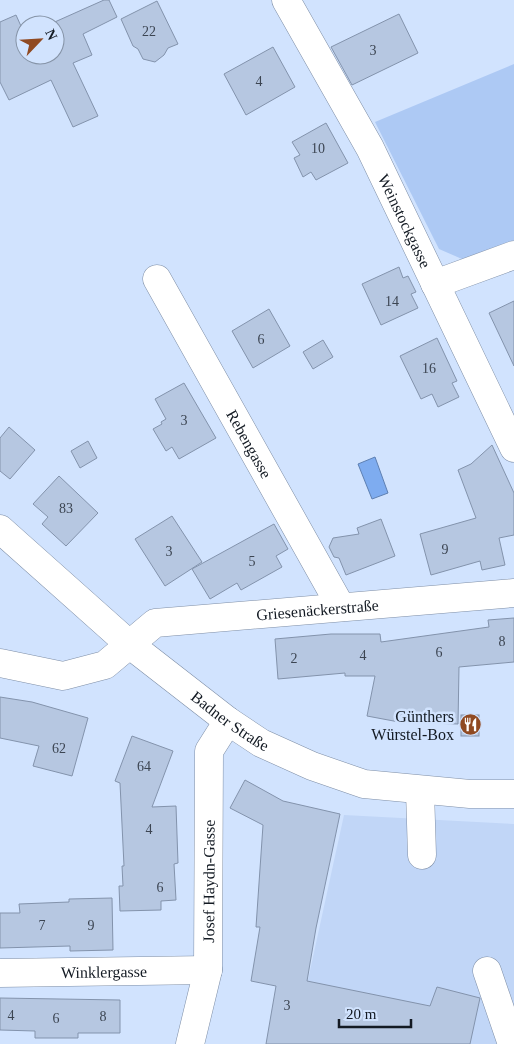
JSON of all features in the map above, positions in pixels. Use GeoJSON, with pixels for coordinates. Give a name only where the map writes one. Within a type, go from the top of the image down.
{"type":"FeatureCollection","features":[{"type":"Feature","properties":{"kind":"street","name":"Weinstockgasse"},"geometry":{"type":"LineString","coordinates":[[286,0],[370,148],[514,448]]}},
{"type":"Feature","properties":{"kind":"street"},"geometry":{"type":"LineString","coordinates":[[435,284],[514,255]]}},
{"type":"Feature","properties":{"kind":"street","name":"Rebengasse"},"geometry":{"type":"LineString","coordinates":[[157,279],[341,607]]}},
{"type":"Feature","properties":{"kind":"street","name":"Badner Straße"},"geometry":{"type":"LineString","coordinates":[[0,529],[130,644],[228,721],[261,743],[312,766],[364,784],[420,791],[514,794]]}},
{"type":"Feature","properties":{"kind":"street","name":"Griesenäckerstraße"},"geometry":{"type":"LineString","coordinates":[[0,663],[63,676],[105,665],[155,623],[514,594]]}},
{"type":"Feature","properties":{"kind":"street","name":"Josef Haydn-Gasse"},"geometry":{"type":"LineString","coordinates":[[190,1044],[208,970],[209,751],[228,721]]}},
{"type":"Feature","properties":{"kind":"street"},"geometry":{"type":"LineString","coordinates":[[420,791],[422,855]]}},
{"type":"Feature","properties":{"kind":"street","name":"Winklergasse"},"geometry":{"type":"LineString","coordinates":[[0,973],[208,970]]}},
{"type":"Feature","properties":{"kind":"street"},"geometry":{"type":"LineString","coordinates":[[487,971],[512,1044]]}},
{"type":"Feature","properties":{"kind":"shaded area"},"geometry":{"type":"Polygon","coordinates":[[[514,64],[514,240],[462,259],[439,249],[375,122],[514,64]]]}},
{"type":"Feature","properties":{"kind":"shaded area"},"geometry":{"type":"Polygon","coordinates":[[[375,457],[388,493],[372,499],[358,464],[375,457]]]}},
{"type":"Feature","properties":{"kind":"shaded area"},"geometry":{"type":"Polygon","coordinates":[[[344,815],[514,824],[514,1044],[294,1044],[344,815]]]}},
{"type":"Feature","properties":{"kind":"building"},"geometry":{"type":"Polygon","coordinates":[[[104,0],[109,0],[117,17],[83,34],[92,55],[73,63],[98,116],[73,127],[51,80],[9,100],[0,82],[0,22],[15,15],[15,65],[65,65],[65,17],[104,0]]]}},
{"type":"Feature","properties":{"kind":"building"},"geometry":{"type":"Polygon","coordinates":[[[157,1],[178,44],[168,48],[164,55],[155,62],[143,59],[138,49],[133,46],[121,19],[157,1]]]}},
{"type":"Feature","properties":{"kind":"building"},"geometry":{"type":"Polygon","coordinates":[[[399,14],[418,53],[352,85],[331,47],[399,14]]]}},
{"type":"Feature","properties":{"kind":"building"},"geometry":{"type":"Polygon","coordinates":[[[273,47],[295,87],[246,115],[224,74],[273,47]]]}},
{"type":"Feature","properties":{"kind":"building"},"geometry":{"type":"Polygon","coordinates":[[[326,123],[348,163],[316,180],[311,172],[303,177],[294,158],[300,155],[292,142],[326,123]]]}},
{"type":"Feature","properties":{"kind":"building"},"geometry":{"type":"Polygon","coordinates":[[[399,267],[403,278],[408,276],[416,292],[411,294],[418,308],[381,325],[362,284],[399,267]]]}},
{"type":"Feature","properties":{"kind":"building"},"geometry":{"type":"Polygon","coordinates":[[[514,301],[514,366],[489,313],[514,301]]]}},
{"type":"Feature","properties":{"kind":"building"},"geometry":{"type":"Polygon","coordinates":[[[269,309],[290,346],[253,368],[232,331],[269,309]]]}},
{"type":"Feature","properties":{"kind":"building"},"geometry":{"type":"Polygon","coordinates":[[[437,338],[457,381],[452,383],[459,397],[438,407],[432,394],[421,399],[400,356],[437,338]]]}},
{"type":"Feature","properties":{"kind":"building"},"geometry":{"type":"Polygon","coordinates":[[[323,340],[333,357],[313,369],[303,352],[323,340]]]}},
{"type":"Feature","properties":{"kind":"building"},"geometry":{"type":"Polygon","coordinates":[[[184,383],[216,438],[179,459],[172,447],[166,451],[153,429],[162,424],[161,422],[166,419],[155,399],[184,383]]]}},
{"type":"Feature","properties":{"kind":"building"},"geometry":{"type":"Polygon","coordinates":[[[9,427],[35,450],[10,479],[0,471],[0,438],[9,427]]]}},
{"type":"Feature","properties":{"kind":"building"},"geometry":{"type":"Polygon","coordinates":[[[88,441],[97,458],[80,468],[71,451],[88,441]]]}},
{"type":"Feature","properties":{"kind":"building"},"geometry":{"type":"Polygon","coordinates":[[[492,445],[514,493],[514,535],[499,538],[505,565],[482,570],[480,561],[431,575],[420,534],[476,518],[458,470],[471,464],[492,445]]]}},
{"type":"Feature","properties":{"kind":"building"},"geometry":{"type":"Polygon","coordinates":[[[59,476],[98,513],[66,546],[42,524],[48,517],[33,504],[59,476]]]}},
{"type":"Feature","properties":{"kind":"building"},"geometry":{"type":"Polygon","coordinates":[[[172,516],[202,562],[165,586],[135,539],[172,516]]]}},
{"type":"Feature","properties":{"kind":"building"},"geometry":{"type":"Polygon","coordinates":[[[381,519],[395,556],[346,575],[339,558],[334,557],[329,547],[333,538],[359,534],[357,528],[381,519]]]}},
{"type":"Feature","properties":{"kind":"building"},"geometry":{"type":"Polygon","coordinates":[[[274,524],[288,549],[276,556],[282,567],[241,590],[237,583],[210,599],[192,569],[274,524]]]}},
{"type":"Feature","properties":{"kind":"building"},"geometry":{"type":"Polygon","coordinates":[[[514,618],[514,662],[459,667],[458,724],[399,722],[367,716],[375,676],[345,676],[345,673],[278,679],[275,639],[331,634],[380,634],[381,642],[489,627],[488,620],[514,618]]]}},
{"type":"Feature","properties":{"kind":"building"},"geometry":{"type":"Polygon","coordinates":[[[0,697],[32,702],[88,718],[72,776],[33,766],[39,746],[0,738],[0,697]]]}},
{"type":"Feature","properties":{"kind":"building","name":"Günthers Würstel-Box"},"geometry":{"type":"Polygon","coordinates":[[[461,715],[479,715],[479,736],[461,736],[461,715]]]}},
{"type":"Feature","properties":{"kind":"building"},"geometry":{"type":"Polygon","coordinates":[[[132,736],[173,751],[152,807],[176,806],[178,863],[174,864],[176,900],[161,901],[161,910],[120,911],[119,886],[123,886],[122,866],[124,866],[120,783],[115,781],[132,736]]]}},
{"type":"Feature","properties":{"kind":"building"},"geometry":{"type":"Polygon","coordinates":[[[245,780],[283,801],[340,814],[307,981],[430,1006],[437,987],[480,998],[470,1044],[266,1044],[276,986],[251,981],[260,927],[256,927],[263,825],[230,808],[245,780]]]}},
{"type":"Feature","properties":{"kind":"building"},"geometry":{"type":"Polygon","coordinates":[[[112,898],[113,950],[70,951],[70,946],[0,948],[0,913],[20,913],[19,904],[69,902],[69,899],[112,898]]]}},
{"type":"Feature","properties":{"kind":"building"},"geometry":{"type":"Polygon","coordinates":[[[0,998],[120,1000],[120,1033],[78,1033],[78,1038],[35,1038],[35,1031],[0,1030],[0,998]]]}},
{"type":"Feature","properties":{"kind":"place","name":"Günthers Würstel-Box"},"geometry":{"type":"Point","coordinates":[470,725]}}]}
